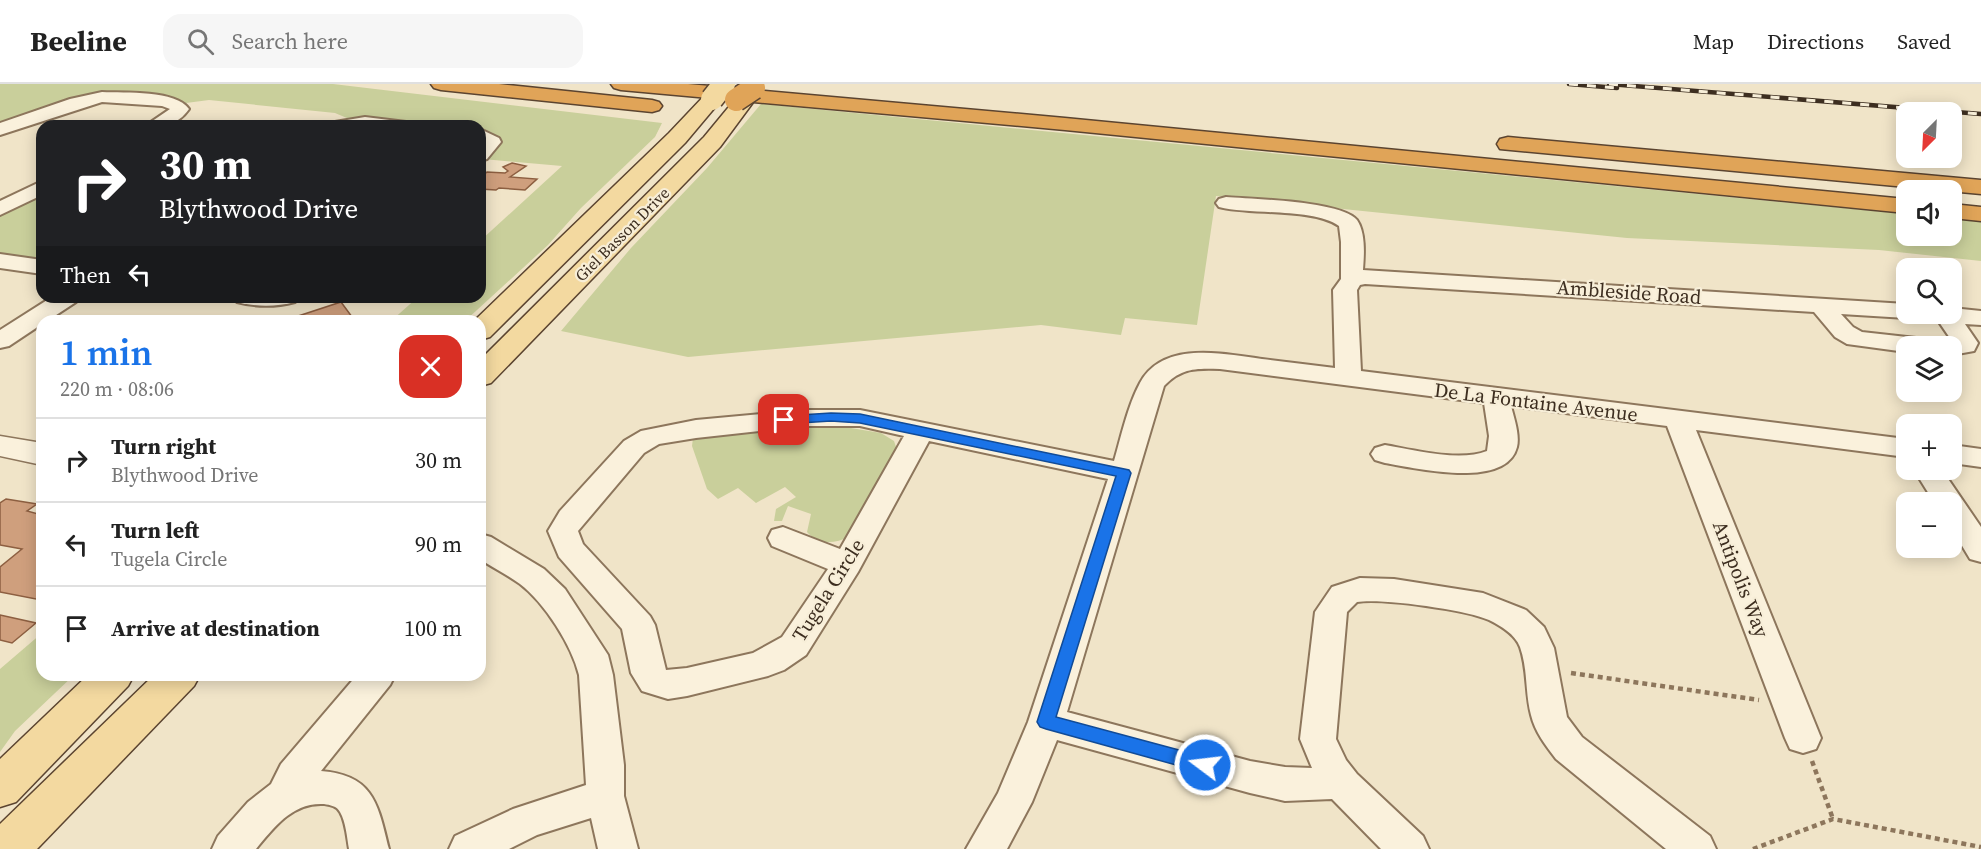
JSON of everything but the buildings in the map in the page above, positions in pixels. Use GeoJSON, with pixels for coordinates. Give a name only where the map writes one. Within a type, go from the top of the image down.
{"type":"FeatureCollection","features":[{"type":"Feature","properties":{"kind":"highway"},"geometry":{"type":"LineString","coordinates":[[441,84],[674,109],[733,95]]}},
{"type":"Feature","properties":{"kind":"highway"},"geometry":{"type":"LineString","coordinates":[[621,84],[1065,124],[1896,205]]}},
{"type":"Feature","properties":{"kind":"highway"},"geometry":{"type":"LineString","coordinates":[[831,84],[1188,115]]}},
{"type":"Feature","properties":{"kind":"highway"},"geometry":{"type":"LineString","coordinates":[[1484,142],[1981,187]]}},
{"type":"Feature","properties":{"kind":"highway"},"geometry":{"type":"LineString","coordinates":[[1962,212],[1981,214]]}},
{"type":"Feature","properties":{"kind":"main road","name":"Giel Basson Drive"},"geometry":{"type":"LineString","coordinates":[[486,325],[677,138],[733,95]]}},
{"type":"Feature","properties":{"kind":"main road","name":"Giel Basson Drive"},"geometry":{"type":"LineString","coordinates":[[486,371],[692,163],[733,95]]}},
{"type":"Feature","properties":{"kind":"main road"},"geometry":{"type":"LineString","coordinates":[[0,788],[108,681]]}},
{"type":"Feature","properties":{"kind":"main road"},"geometry":{"type":"LineString","coordinates":[[6,849],[174,681]]}},
{"type":"Feature","properties":{"kind":"street"},"geometry":{"type":"LineString","coordinates":[[0,129],[76,103],[102,97],[165,101],[178,106],[180,109],[176,114],[165,120]]}},
{"type":"Feature","properties":{"kind":"street"},"geometry":{"type":"LineString","coordinates":[[486,138],[492,142],[486,148]]}},
{"type":"Feature","properties":{"kind":"street"},"geometry":{"type":"LineString","coordinates":[[0,209],[36,190]]}},
{"type":"Feature","properties":{"kind":"street"},"geometry":{"type":"LineString","coordinates":[[1226,203],[1322,213],[1341,217],[1350,226],[1352,279],[1345,290],[1348,378]]}},
{"type":"Feature","properties":{"kind":"street"},"geometry":{"type":"LineString","coordinates":[[0,261],[36,266]]}},
{"type":"Feature","properties":{"kind":"street","name":"Ambleside Road"},"geometry":{"type":"LineString","coordinates":[[1352,279],[1379,276],[1896,310]]}},
{"type":"Feature","properties":{"kind":"street"},"geometry":{"type":"LineString","coordinates":[[40,315],[59,303]]}},
{"type":"Feature","properties":{"kind":"street"},"geometry":{"type":"LineString","coordinates":[[1819,304],[1844,332],[1856,339],[1896,343]]}},
{"type":"Feature","properties":{"kind":"street"},"geometry":{"type":"LineString","coordinates":[[1962,316],[1981,318]]}},
{"type":"Feature","properties":{"kind":"street"},"geometry":{"type":"LineString","coordinates":[[0,341],[36,318]]}},
{"type":"Feature","properties":{"kind":"street"},"geometry":{"type":"LineString","coordinates":[[1950,324],[1960,336]]}},
{"type":"Feature","properties":{"kind":"street","name":"De La Fontaine Avenue"},"geometry":{"type":"LineString","coordinates":[[1124,473],[1152,384],[1167,367],[1189,360],[1220,361],[1896,447]]}},
{"type":"Feature","properties":{"kind":"street"},"geometry":{"type":"LineString","coordinates":[[1385,454],[1464,465],[1493,461],[1500,456],[1503,448],[1496,397]]}},
{"type":"Feature","properties":{"kind":"street","name":"Tugela Circle"},"geometry":{"type":"LineString","coordinates":[[921,431],[847,564],[794,646],[772,660],[756,666],[668,685],[654,681],[648,673],[638,625],[570,549],[563,531],[571,518],[634,447],[651,437],[696,429],[831,417],[860,418],[1124,473]]}},
{"type":"Feature","properties":{"kind":"street","name":"Antipolis Way"},"geometry":{"type":"LineString","coordinates":[[1678,420],[1803,738]]}},
{"type":"Feature","properties":{"kind":"street"},"geometry":{"type":"LineString","coordinates":[[0,446],[36,453]]}},
{"type":"Feature","properties":{"kind":"street"},"geometry":{"type":"LineString","coordinates":[[1962,455],[1981,458]]}},
{"type":"Feature","properties":{"kind":"street"},"geometry":{"type":"LineString","coordinates":[[986,849],[998,832],[1013,802],[1046,722],[1124,473]]}},
{"type":"Feature","properties":{"kind":"street"},"geometry":{"type":"LineString","coordinates":[[1962,522],[1981,551]]}},
{"type":"Feature","properties":{"kind":"street"},"geometry":{"type":"LineString","coordinates":[[783,538],[847,564]]}},
{"type":"Feature","properties":{"kind":"street"},"geometry":{"type":"LineString","coordinates":[[486,549],[533,577],[554,598],[591,655],[596,675],[604,754],[605,796],[618,849]]}},
{"type":"Feature","properties":{"kind":"street"},"geometry":{"type":"LineString","coordinates":[[1409,849],[1340,782],[1323,758],[1318,739],[1331,612],[1336,602],[1349,592],[1369,588],[1483,605],[1499,610],[1519,621],[1532,633],[1542,669],[1548,716],[1556,733],[1569,748],[1696,849]]}},
{"type":"Feature","properties":{"kind":"street"},"geometry":{"type":"LineString","coordinates":[[285,795],[294,776],[373,681]]}},
{"type":"Feature","properties":{"kind":"street"},"geometry":{"type":"LineString","coordinates":[[1046,722],[1250,777],[1285,784],[1309,785],[1340,782]]}},
{"type":"Feature","properties":{"kind":"street"},"geometry":{"type":"LineString","coordinates":[[232,849],[270,804],[304,788],[322,787],[339,790],[353,798],[360,814],[369,849]]}},
{"type":"Feature","properties":{"kind":"street"},"geometry":{"type":"LineString","coordinates":[[469,849],[527,821],[605,796]]}},
{"type":"Feature","properties":{"kind":"path"},"geometry":{"type":"LineString","coordinates":[[1542,669],[1790,704]]}},
{"type":"Feature","properties":{"kind":"path"},"geometry":{"type":"LineString","coordinates":[[1803,738],[1833,819]]}},
{"type":"Feature","properties":{"kind":"path"},"geometry":{"type":"LineString","coordinates":[[1753,849],[1833,819],[1981,847]]}},
{"type":"Feature","properties":{"kind":"green space"},"geometry":{"type":"Polygon","coordinates":[[[0,84],[333,84],[662,123],[655,137],[581,208],[548,245],[486,302],[486,236],[562,166],[486,159],[498,142],[486,135],[486,120],[352,120],[335,113],[209,100],[186,103],[120,94],[0,126],[0,84]]]}},
{"type":"Feature","properties":{"kind":"green space"},"geometry":{"type":"Polygon","coordinates":[[[761,104],[1896,213],[1896,246],[1962,246],[1962,219],[1981,221],[1981,261],[1879,250],[1627,238],[1216,196],[1197,325],[1125,318],[1121,335],[1041,325],[688,357],[561,331],[631,248],[707,168],[761,104]]]}},
{"type":"Feature","properties":{"kind":"green space"},"geometry":{"type":"Polygon","coordinates":[[[36,194],[36,261],[0,256],[0,214],[36,194]]]}},
{"type":"Feature","properties":{"kind":"green space"},"geometry":{"type":"Polygon","coordinates":[[[411,303],[485,303],[472,315],[398,315],[411,303]]]}},
{"type":"Feature","properties":{"kind":"green space"},"geometry":{"type":"Polygon","coordinates":[[[833,425],[881,433],[894,441],[898,453],[849,537],[832,542],[816,539],[807,532],[811,514],[788,506],[782,521],[774,521],[776,509],[796,497],[785,487],[756,503],[738,488],[718,499],[707,489],[692,446],[693,438],[833,425]]]}},
{"type":"Feature","properties":{"kind":"green space"},"geometry":{"type":"Polygon","coordinates":[[[36,638],[36,681],[68,681],[15,731],[0,752],[0,669],[36,638]]]}},
{"type":"Feature","properties":{"kind":"railway"},"geometry":{"type":"LineString","coordinates":[[1569,84],[1617,88]]}},
{"type":"Feature","properties":{"kind":"railway"},"geometry":{"type":"LineString","coordinates":[[1609,84],[1981,114]]}},
{"type":"Feature","properties":{"kind":"route"},"geometry":{"type":"LineString","coordinates":[[784,420],[860,418],[1124,473],[1046,722],[1205,765]]}}]}
